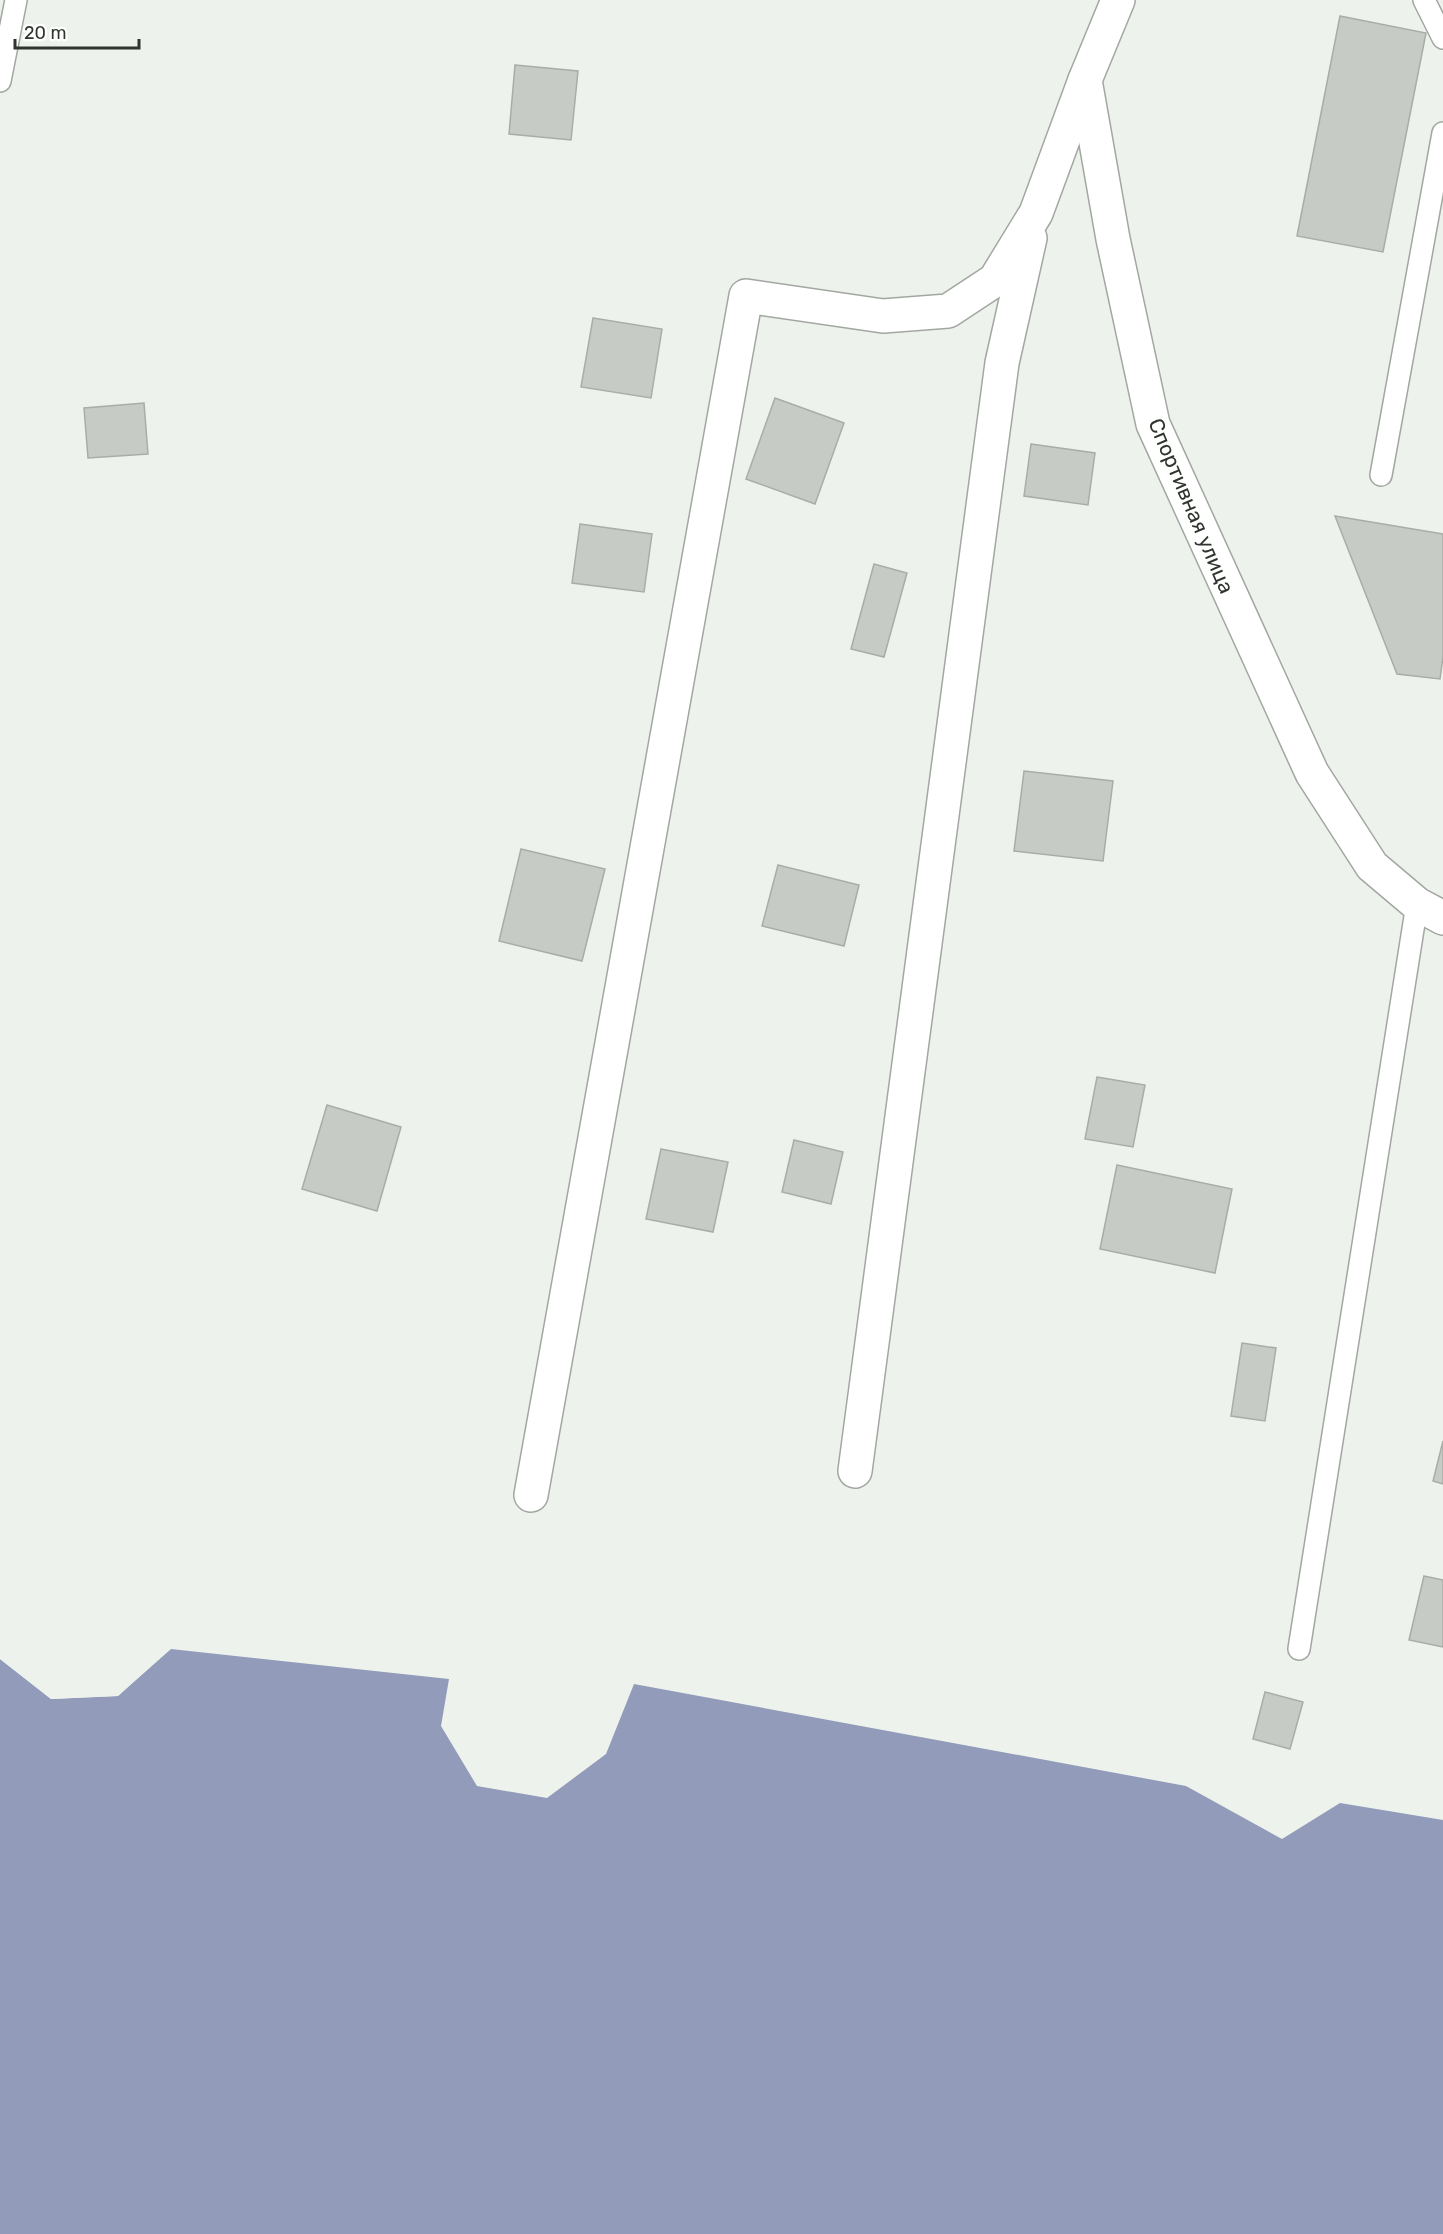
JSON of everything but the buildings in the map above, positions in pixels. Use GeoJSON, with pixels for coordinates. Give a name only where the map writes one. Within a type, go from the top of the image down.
{"type":"FeatureCollection","features":[{"type":"Feature","properties":{"kind":"street"},"geometry":{"type":"LineString","coordinates":[[855,1471],[1002,363],[1036,213],[1084,80],[1118,0]]}},
{"type":"Feature","properties":{"kind":"street","name":"Спортивная улица"},"geometry":{"type":"LineString","coordinates":[[1084,80],[1113,239],[1153,424],[1312,773],[1372,866],[1430,911]]}},
{"type":"Feature","properties":{"kind":"street"},"geometry":{"type":"LineString","coordinates":[[531,1495],[746,296],[883,316],[948,312],[995,280],[1036,213]]}},
{"type":"Feature","properties":{"kind":"lane"},"geometry":{"type":"LineString","coordinates":[[0,81],[16,0]]}},
{"type":"Feature","properties":{"kind":"lane"},"geometry":{"type":"LineString","coordinates":[[1424,0],[1443,38]]}},
{"type":"Feature","properties":{"kind":"lane"},"geometry":{"type":"LineString","coordinates":[[1381,475],[1437,219],[1443,133]]}},
{"type":"Feature","properties":{"kind":"lane"},"geometry":{"type":"LineString","coordinates":[[1299,1649],[1430,911]]}},
{"type":"Feature","properties":{"kind":"water"},"geometry":{"type":"Polygon","coordinates":[[[171,1649],[449,1679],[441,1726],[477,1786],[547,1798],[606,1754],[634,1684],[1186,1786],[1282,1839],[1340,1803],[1443,1820],[1443,2234],[0,2234],[0,1659],[51,1699],[118,1696],[171,1649]]]}},
{"type":"Feature","properties":{"kind":"pier"},"geometry":{"type":"Polygon","coordinates":[[[172,1646],[118,1696],[51,1699],[0,1659],[0,1656],[52,1696],[117,1693],[172,1646]]]}}]}
